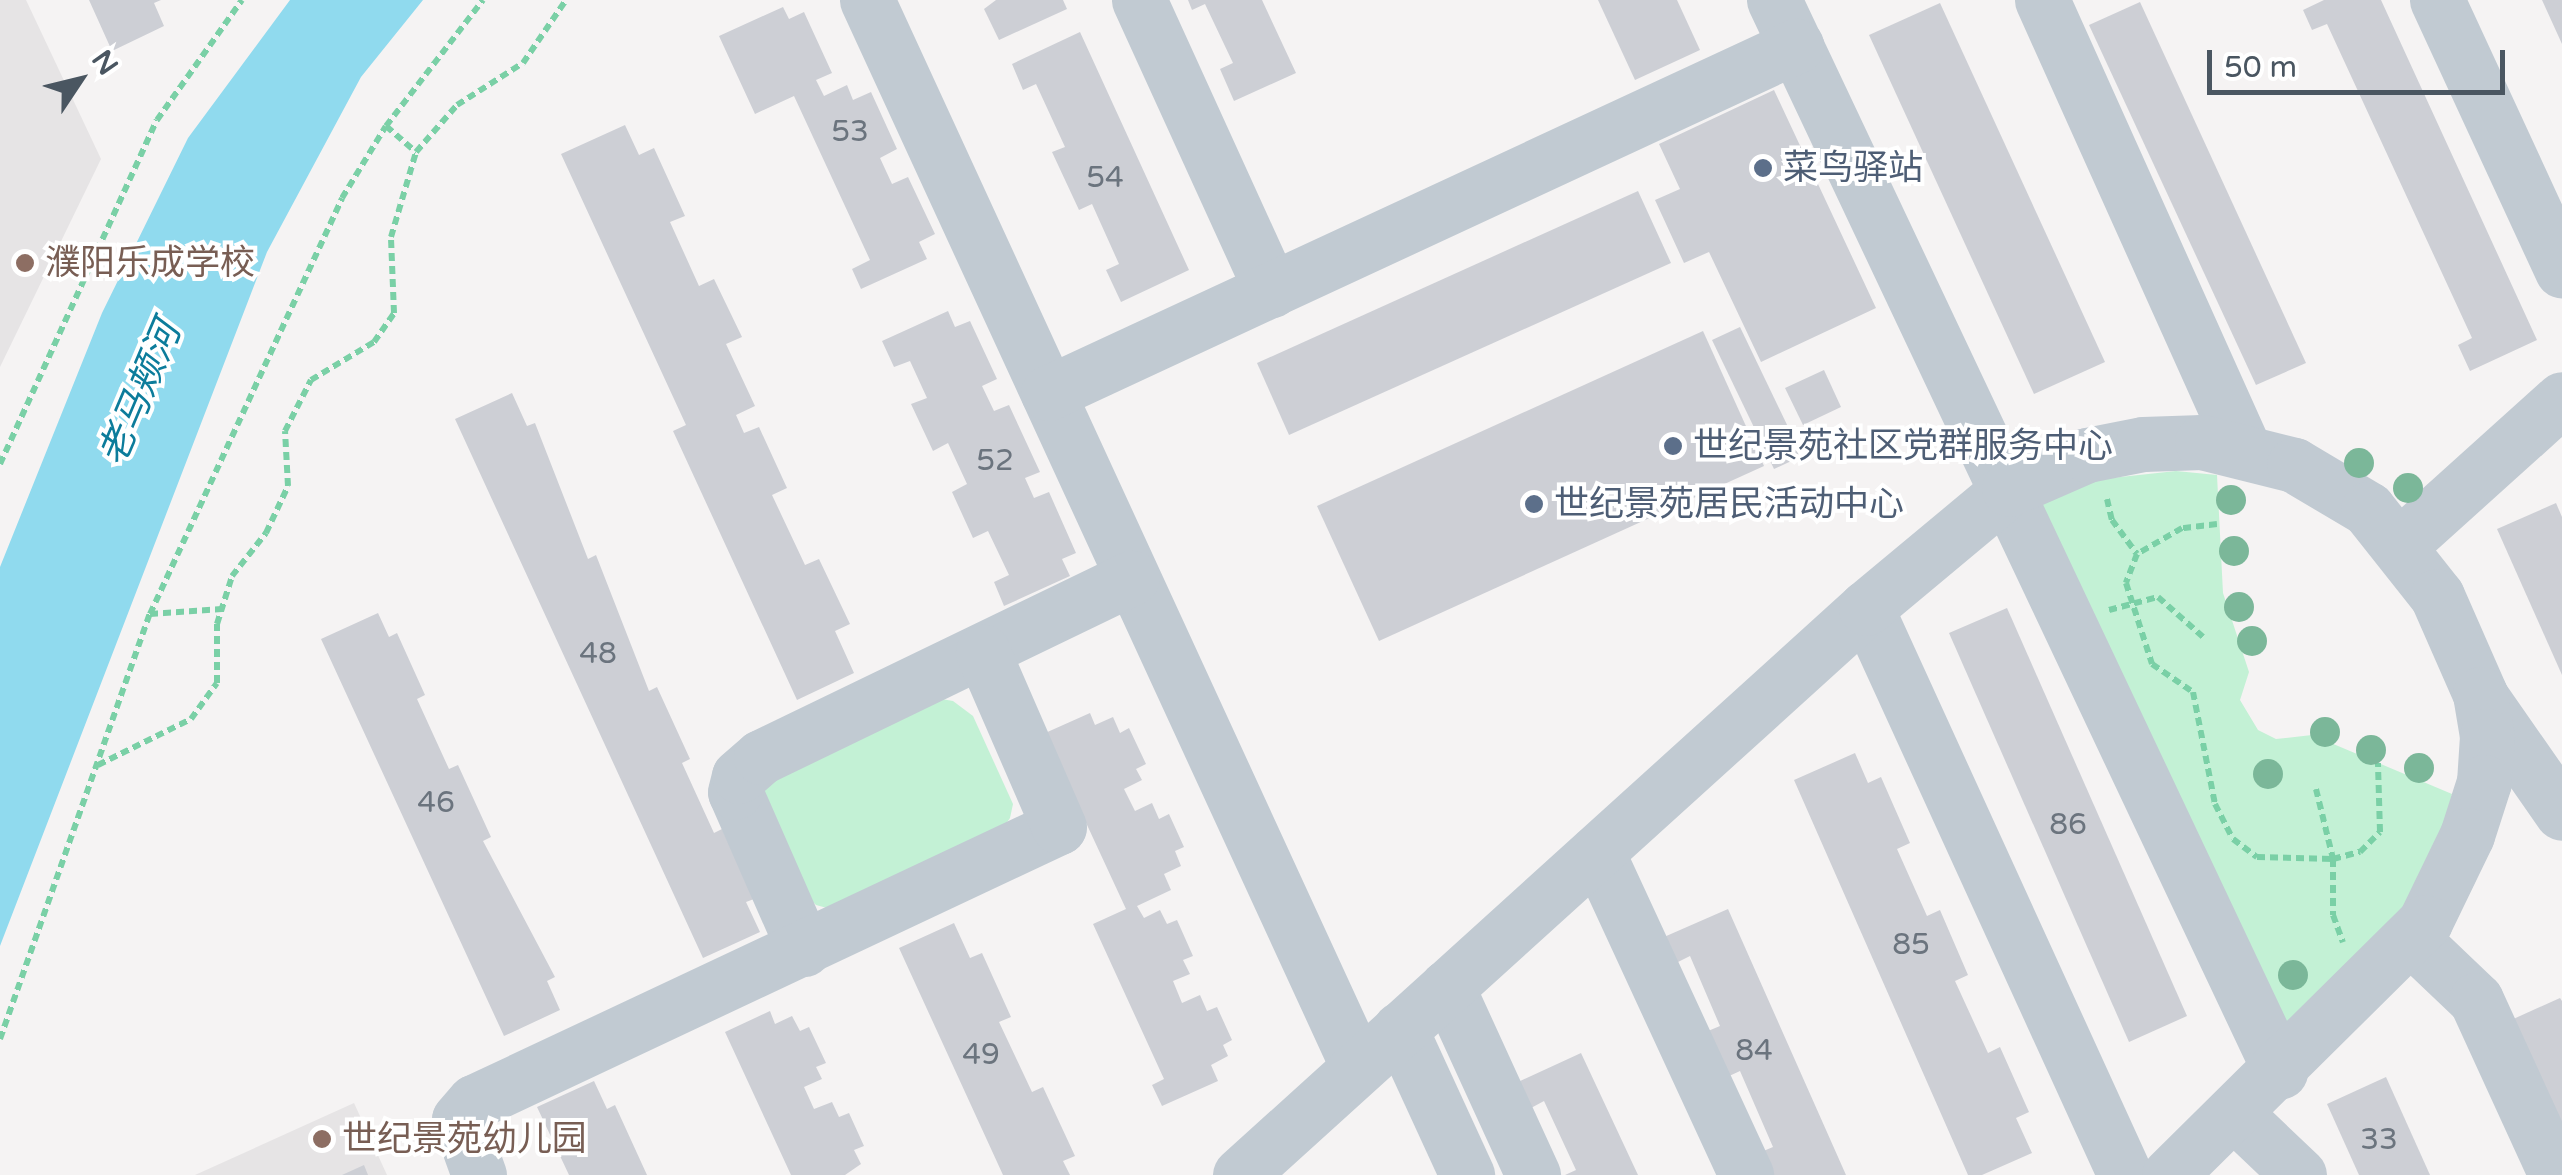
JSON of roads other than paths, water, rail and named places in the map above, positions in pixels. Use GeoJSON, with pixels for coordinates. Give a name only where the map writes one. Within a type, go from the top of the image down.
{"type":"FeatureCollection","features":[{"type":"Feature","properties":{"kind":"street"},"geometry":{"type":"LineString","coordinates":[[867,0],[1358,1068]]}},
{"type":"Feature","properties":{"kind":"street"},"geometry":{"type":"LineString","coordinates":[[1139,0],[1271,290]]}},
{"type":"Feature","properties":{"kind":"street"},"geometry":{"type":"LineString","coordinates":[[2042,0],[2244,450]]}},
{"type":"Feature","properties":{"kind":"street"},"geometry":{"type":"LineString","coordinates":[[2438,0],[2562,270]]}},
{"type":"Feature","properties":{"kind":"street"},"geometry":{"type":"LineString","coordinates":[[1048,393],[1271,290],[1785,23],[2009,489],[2280,1072]]}},
{"type":"Feature","properties":{"kind":"street"},"geometry":{"type":"LineString","coordinates":[[2400,545],[2562,399]]}},
{"type":"Feature","properties":{"kind":"street"},"geometry":{"type":"LineString","coordinates":[[1241,1174],[1866,608],[2009,489],[2087,455],[2143,444],[2202,442],[2244,450],[2332,483],[2368,509],[2438,596],[2480,694],[2562,813]]}},
{"type":"Feature","properties":{"kind":"street"},"geometry":{"type":"LineString","coordinates":[[804,949],[735,792],[739,776],[760,758],[1132,578]]}},
{"type":"Feature","properties":{"kind":"street"},"geometry":{"type":"LineString","coordinates":[[1866,608],[2125,1175]]}},
{"type":"Feature","properties":{"kind":"street"},"geometry":{"type":"LineString","coordinates":[[479,1175],[459,1119],[474,1102],[1059,828],[983,652]]}},
{"type":"Feature","properties":{"kind":"street"},"geometry":{"type":"LineString","coordinates":[[2169,1175],[2236,1115],[2412,939],[2467,835],[2484,782],[2480,694]]}},
{"type":"Feature","properties":{"kind":"street"},"geometry":{"type":"LineString","coordinates":[[1597,852],[1746,1175]]}},
{"type":"Feature","properties":{"kind":"street"},"geometry":{"type":"LineString","coordinates":[[2412,939],[2476,1000],[2556,1175]]}},
{"type":"Feature","properties":{"kind":"street"},"geometry":{"type":"LineString","coordinates":[[1447,988],[1532,1175]]}},
{"type":"Feature","properties":{"kind":"street"},"geometry":{"type":"LineString","coordinates":[[1400,1029],[1467,1175]]}},
{"type":"Feature","properties":{"kind":"street"},"geometry":{"type":"LineString","coordinates":[[2236,1115],[2298,1175]]}},
{"type":"Feature","properties":{"kind":"water","name":"老马颊河"},"geometry":{"type":"Polygon","coordinates":[[[290,0],[423,0],[361,77],[267,252],[0,946],[0,567],[102,313],[188,138],[290,0]]]}},
{"type":"Feature","properties":{"kind":"place","name":"菜鸟驿站"},"geometry":{"type":"Point","coordinates":[1763,168]}},
{"type":"Feature","properties":{"kind":"place","name":"濮阳乐成学校"},"geometry":{"type":"Point","coordinates":[25,263]}},
{"type":"Feature","properties":{"kind":"place","name":"世纪景苑社区党群服务中心"},"geometry":{"type":"Point","coordinates":[1673,446]}},
{"type":"Feature","properties":{"kind":"place","name":"世纪景苑居民活动中心"},"geometry":{"type":"Point","coordinates":[1534,504]}},
{"type":"Feature","properties":{"kind":"place","name":"世纪景苑幼儿园"},"geometry":{"type":"Point","coordinates":[322,1139]}}]}
